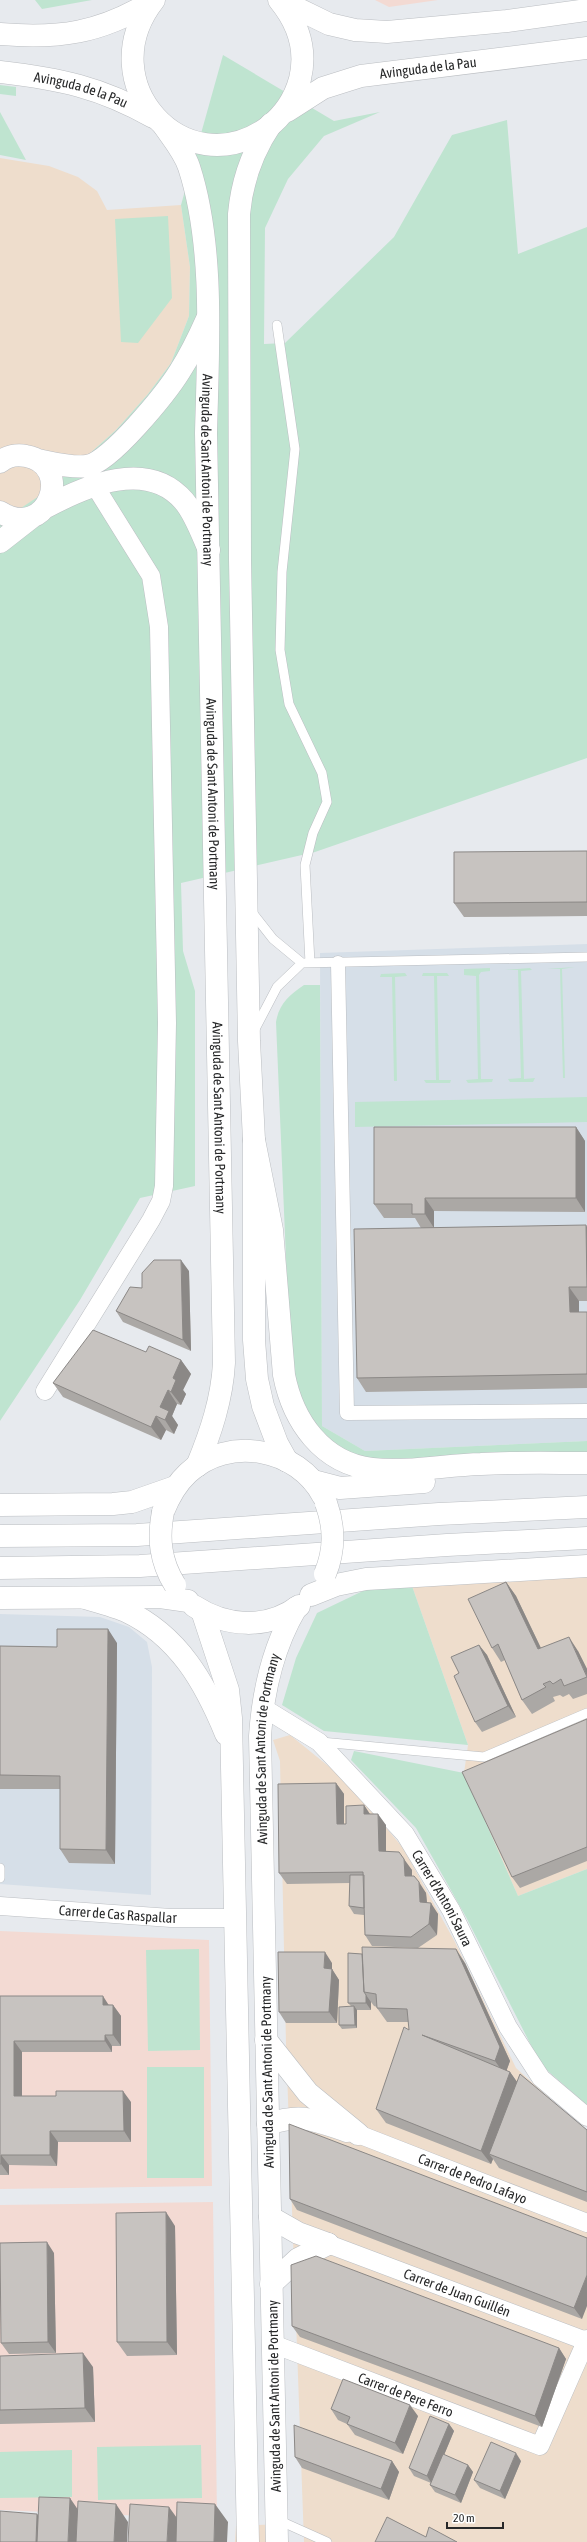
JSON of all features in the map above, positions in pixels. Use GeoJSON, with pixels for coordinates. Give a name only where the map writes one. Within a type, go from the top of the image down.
{"type":"FeatureCollection","features":[{"type":"Feature","properties":{"kind":"main road"},"geometry":{"type":"LineString","coordinates":[[0,34],[43,36],[94,30],[134,13],[154,0]]}},
{"type":"Feature","properties":{"kind":"main road","name":"Avinguda de Sant Antoni de Portmany"},"geometry":{"type":"LineString","coordinates":[[154,0],[137,28],[131,60],[138,92],[179,147],[188,166],[200,210],[206,283],[206,433],[210,553],[224,1362],[222,1387],[214,1421],[197,1466]]}},
{"type":"Feature","properties":{"kind":"main road"},"geometry":{"type":"LineString","coordinates":[[280,0],[330,24],[355,30],[386,32],[507,21],[587,10]]}},
{"type":"Feature","properties":{"kind":"main road","name":"Avinguda de Sant Antoni de Portmany"},"geometry":{"type":"LineString","coordinates":[[280,0],[290,14],[298,32],[302,58],[299,84],[290,102],[255,150],[246,174],[239,214],[240,552],[249,1041],[254,1140],[254,1340],[258,1379],[263,1406],[277,1443],[287,1461]]}},
{"type":"Feature","properties":{"kind":"main road","name":"Avinguda de la Pau"},"geometry":{"type":"LineString","coordinates":[[0,72],[43,77],[84,86],[128,103],[184,137],[218,144],[241,140],[275,121],[296,104],[324,88],[361,76],[587,48]]}},
{"type":"Feature","properties":{"kind":"main road"},"geometry":{"type":"LineString","coordinates":[[0,462],[13,456],[87,466],[104,457],[147,414],[166,391],[194,348],[207,319]]}},
{"type":"Feature","properties":{"kind":"main road"},"geometry":{"type":"LineString","coordinates":[[0,542],[39,512],[51,495],[52,482],[50,474],[30,458]]}},
{"type":"Feature","properties":{"kind":"main road"},"geometry":{"type":"LineString","coordinates":[[0,512],[15,519],[39,512],[95,486],[130,478],[164,484],[185,502],[200,528],[210,553]]}},
{"type":"Feature","properties":{"kind":"main road"},"geometry":{"type":"LineString","coordinates":[[254,1140],[272,1230],[284,1375],[293,1408],[309,1436],[327,1451],[350,1463],[372,1469],[481,1464],[587,1463]]}},
{"type":"Feature","properties":{"kind":"main road"},"geometry":{"type":"LineString","coordinates":[[0,1505],[113,1504],[132,1502],[175,1487],[197,1466],[221,1454],[248,1450],[274,1455],[287,1461],[313,1481],[340,1488],[500,1477],[587,1475]]}},
{"type":"Feature","properties":{"kind":"main road","name":"Avinguda de Sant Antoni de Portmany"},"geometry":{"type":"LineString","coordinates":[[277,2542],[260,1736],[262,1707],[273,1659],[286,1625],[325,1574],[332,1551],[333,1538],[326,1503],[313,1481]]}},
{"type":"Feature","properties":{"kind":"main road","name":"Avinguda de Sant Antoni de Portmany"},"geometry":{"type":"LineString","coordinates":[[175,1487],[163,1512],[160,1525],[161,1553],[188,1599],[228,1690],[232,1748],[248,2537]]}},
{"type":"Feature","properties":{"kind":"main road"},"geometry":{"type":"LineString","coordinates":[[0,1536],[137,1535],[439,1514],[587,1507]]}},
{"type":"Feature","properties":{"kind":"main road"},"geometry":{"type":"LineString","coordinates":[[0,1568],[140,1566],[447,1545],[587,1538]]}},
{"type":"Feature","properties":{"kind":"main road"},"geometry":{"type":"LineString","coordinates":[[0,1598],[160,1597],[188,1599],[221,1619],[242,1623],[270,1620],[336,1585],[366,1579],[587,1566]]}},
{"type":"Feature","properties":{"kind":"main road"},"geometry":{"type":"LineString","coordinates":[[85,1598],[126,1611],[155,1628],[180,1651],[192,1666],[206,1690],[232,1748]]}},
{"type":"Feature","properties":{"kind":"main road"},"geometry":{"type":"LineString","coordinates":[[266,2040],[308,2093],[358,2134]]}},
{"type":"Feature","properties":{"kind":"main road"},"geometry":{"type":"LineString","coordinates":[[268,2124],[291,2117],[309,2118],[358,2134]]}},
{"type":"Feature","properties":{"kind":"main road"},"geometry":{"type":"LineString","coordinates":[[270,2217],[298,2232],[328,2244]]}},
{"type":"Feature","properties":{"kind":"main road"},"geometry":{"type":"LineString","coordinates":[[271,2284],[298,2258],[328,2244]]}},
{"type":"Feature","properties":{"kind":"street"},"geometry":{"type":"LineString","coordinates":[[0,449],[30,458]]}},
{"type":"Feature","properties":{"kind":"street"},"geometry":{"type":"LineString","coordinates":[[44,1391],[151,1220],[161,1201],[164,1186],[166,1023],[159,627],[151,576],[95,486]]}},
{"type":"Feature","properties":{"kind":"street"},"geometry":{"type":"LineString","coordinates":[[338,963],[347,1413],[587,1411]]}},
{"type":"Feature","properties":{"kind":"street","name":"Carrer d'Antoni Saura"},"geometry":{"type":"LineString","coordinates":[[262,1707],[319,1742],[405,1834],[452,1910],[508,2027],[541,2078],[587,2117]]}},
{"type":"Feature","properties":{"kind":"street","name":"Carrer de Cas Raspallar"},"geometry":{"type":"LineString","coordinates":[[0,1906],[171,1918],[235,1918]]}},
{"type":"Feature","properties":{"kind":"street","name":"Carrer de Pedro Lafayo"},"geometry":{"type":"LineString","coordinates":[[358,2134],[587,2223]]}},
{"type":"Feature","properties":{"kind":"street","name":"Carrer de Juan Guillén"},"geometry":{"type":"LineString","coordinates":[[328,2244],[587,2340]]}},
{"type":"Feature","properties":{"kind":"street","name":"Carrer de Pere Ferro"},"geometry":{"type":"LineString","coordinates":[[273,2344],[540,2446],[587,2340]]}},
{"type":"Feature","properties":{"kind":"lane"},"geometry":{"type":"LineString","coordinates":[[277,325],[295,449],[282,572],[280,650],[289,704],[322,773],[327,802],[313,832],[305,866],[306,963]]}},
{"type":"Feature","properties":{"kind":"lane"},"geometry":{"type":"LineString","coordinates":[[246,905],[273,938],[306,963],[587,957]]}},
{"type":"Feature","properties":{"kind":"lane"},"geometry":{"type":"LineString","coordinates":[[249,1041],[277,987],[306,963]]}},
{"type":"Feature","properties":{"kind":"lane"},"geometry":{"type":"LineString","coordinates":[[319,1742],[484,1757],[587,1713]]}},
{"type":"Feature","properties":{"kind":"lane"},"geometry":{"type":"LineString","coordinates":[[0,1868],[0,1878]]}},
{"type":"Feature","properties":{"kind":"lane"},"geometry":{"type":"LineString","coordinates":[[277,2520],[327,2542]]}},
{"type":"Feature","properties":{"kind":"shaded area"},"geometry":{"type":"Polygon","coordinates":[[[375,0],[438,0],[389,7],[375,0]]]}},
{"type":"Feature","properties":{"kind":"shaded area"},"geometry":{"type":"Polygon","coordinates":[[[0,158],[49,166],[78,177],[97,191],[107,210],[181,205],[190,267],[189,316],[171,363],[148,394],[116,430],[51,488],[0,523],[0,158]]]}},
{"type":"Feature","properties":{"kind":"shaded area"},"geometry":{"type":"Polygon","coordinates":[[[587,944],[587,1441],[365,1451],[322,1426],[320,953],[587,944]]]}},
{"type":"Feature","properties":{"kind":"shaded area"},"geometry":{"type":"Polygon","coordinates":[[[587,1572],[587,1869],[518,1896],[464,1773],[468,1745],[412,1586],[587,1572]]]}},
{"type":"Feature","properties":{"kind":"shaded area"},"geometry":{"type":"Polygon","coordinates":[[[0,1614],[100,1617],[129,1627],[147,1642],[152,1667],[151,1895],[0,1884],[0,1614]]]}},
{"type":"Feature","properties":{"kind":"shaded area"},"geometry":{"type":"Polygon","coordinates":[[[290,1735],[348,1782],[403,1848],[455,1942],[516,2068],[587,2132],[587,2542],[304,2542],[286,2044],[280,1761],[273,1740],[290,1735]]]}},
{"type":"Feature","properties":{"kind":"shaded area"},"geometry":{"type":"Polygon","coordinates":[[[0,1931],[209,1940],[212,2186],[0,2189],[0,1931]]]}},
{"type":"Feature","properties":{"kind":"shaded area"},"geometry":{"type":"Polygon","coordinates":[[[213,2202],[217,2519],[0,2510],[0,2205],[213,2202]]]}},
{"type":"Feature","properties":{"kind":"shaded area"},"geometry":{"type":"Polygon","coordinates":[[[278,2524],[289,2542],[235,2542],[236,2526],[278,2524]]]}},
{"type":"Feature","properties":{"kind":"green space"},"geometry":{"type":"Polygon","coordinates":[[[35,0],[92,0],[42,9],[35,0]]]}},
{"type":"Feature","properties":{"kind":"green space"},"geometry":{"type":"Polygon","coordinates":[[[223,55],[334,121],[380,112],[324,136],[288,179],[265,228],[264,344],[285,343],[394,237],[452,135],[507,120],[518,254],[587,227],[587,758],[315,852],[181,883],[183,951],[195,991],[195,1186],[140,1198],[80,1300],[0,1421],[0,522],[51,488],[116,430],[148,394],[171,363],[189,316],[190,267],[181,205],[223,55]]]}},
{"type":"Feature","properties":{"kind":"green space"},"geometry":{"type":"Polygon","coordinates":[[[0,85],[16,87],[16,96],[0,94],[0,85]]]}},
{"type":"Feature","properties":{"kind":"green space"},"geometry":{"type":"Polygon","coordinates":[[[0,112],[26,160],[0,155],[0,112]]]}},
{"type":"Feature","properties":{"kind":"green space"},"geometry":{"type":"Polygon","coordinates":[[[168,216],[172,298],[138,343],[121,342],[115,219],[168,216]]]}},
{"type":"Feature","properties":{"kind":"green space"},"geometry":{"type":"Polygon","coordinates":[[[575,967],[562,969],[565,1078],[563,1078],[560,969],[547,969],[575,967]]]}},
{"type":"Feature","properties":{"kind":"green space"},"geometry":{"type":"Polygon","coordinates":[[[490,968],[490,971],[481,972],[479,975],[481,1079],[493,1079],[492,1082],[468,1083],[466,1080],[478,1079],[476,976],[464,975],[464,969],[490,968]]]}},
{"type":"Feature","properties":{"kind":"green space"},"geometry":{"type":"Polygon","coordinates":[[[530,968],[532,970],[521,971],[524,1079],[535,1078],[533,1082],[510,1082],[508,1079],[521,1078],[518,970],[505,970],[530,968]]]}},
{"type":"Feature","properties":{"kind":"green space"},"geometry":{"type":"Polygon","coordinates":[[[405,973],[407,976],[395,977],[397,1081],[394,1081],[392,977],[380,977],[381,974],[405,973]]]}},
{"type":"Feature","properties":{"kind":"green space"},"geometry":{"type":"Polygon","coordinates":[[[423,973],[447,973],[449,976],[437,976],[439,1080],[451,1080],[450,1083],[426,1083],[424,1080],[436,1080],[434,976],[422,976],[423,973]]]}},
{"type":"Feature","properties":{"kind":"green space"},"geometry":{"type":"Polygon","coordinates":[[[304,985],[320,985],[322,1426],[365,1451],[587,1441],[587,1456],[356,1459],[317,1435],[294,1391],[287,1282],[276,1022],[282,1005],[294,992],[304,985]]]}},
{"type":"Feature","properties":{"kind":"green space"},"geometry":{"type":"Polygon","coordinates":[[[587,1097],[587,1122],[355,1127],[355,1102],[587,1097]]]}},
{"type":"Feature","properties":{"kind":"green space"},"geometry":{"type":"Polygon","coordinates":[[[412,1586],[468,1745],[324,1731],[282,1705],[296,1658],[317,1613],[367,1589],[412,1586]]]}},
{"type":"Feature","properties":{"kind":"green space"},"geometry":{"type":"Polygon","coordinates":[[[354,1751],[464,1773],[518,1896],[587,1869],[587,2105],[541,2065],[466,1917],[416,1828],[351,1760],[354,1751]]]}},
{"type":"Feature","properties":{"kind":"green space"},"geometry":{"type":"Polygon","coordinates":[[[199,1949],[200,2050],[148,2051],[146,1950],[199,1949]]]}},
{"type":"Feature","properties":{"kind":"green space"},"geometry":{"type":"Polygon","coordinates":[[[147,2067],[204,2067],[204,2178],[147,2178],[147,2067]]]}},
{"type":"Feature","properties":{"kind":"green space"},"geometry":{"type":"Polygon","coordinates":[[[201,2445],[202,2498],[98,2500],[97,2447],[201,2445]]]}},
{"type":"Feature","properties":{"kind":"green space"},"geometry":{"type":"Polygon","coordinates":[[[72,2450],[72,2497],[0,2498],[0,2452],[72,2450]]]}},
{"type":"Feature","properties":{"kind":"building"},"geometry":{"type":"Polygon","coordinates":[[[587,851],[587,902],[454,903],[454,852],[587,851]]]}},
{"type":"Feature","properties":{"kind":"building"},"geometry":{"type":"Polygon","coordinates":[[[374,1127],[576,1127],[576,1198],[425,1198],[425,1214],[412,1214],[412,1204],[374,1204],[374,1127]]]}},
{"type":"Feature","properties":{"kind":"building"},"geometry":{"type":"Polygon","coordinates":[[[586,1225],[587,1287],[569,1287],[570,1312],[587,1312],[587,1374],[357,1378],[354,1229],[586,1225]]]}},
{"type":"Feature","properties":{"kind":"building"},"geometry":{"type":"Polygon","coordinates":[[[154,1260],[181,1260],[183,1340],[116,1311],[130,1287],[142,1288],[142,1273],[154,1260]]]}},
{"type":"Feature","properties":{"kind":"building"},"geometry":{"type":"Polygon","coordinates":[[[93,1330],[146,1352],[149,1346],[181,1360],[173,1378],[176,1380],[171,1392],[168,1390],[160,1407],[169,1411],[165,1420],[156,1416],[151,1427],[53,1383],[93,1330]]]}},
{"type":"Feature","properties":{"kind":"building"},"geometry":{"type":"Polygon","coordinates":[[[506,1582],[538,1649],[569,1637],[587,1677],[564,1686],[561,1679],[553,1684],[550,1681],[543,1684],[546,1687],[522,1700],[498,1644],[492,1648],[468,1599],[506,1582]]]}},
{"type":"Feature","properties":{"kind":"building"},"geometry":{"type":"Polygon","coordinates":[[[57,1629],[108,1629],[106,1850],[60,1849],[60,1776],[0,1775],[0,1646],[57,1647],[57,1629]]]}},
{"type":"Feature","properties":{"kind":"building"},"geometry":{"type":"Polygon","coordinates":[[[479,1645],[508,1706],[475,1722],[454,1676],[459,1673],[451,1657],[479,1645]]]}},
{"type":"Feature","properties":{"kind":"building"},"geometry":{"type":"Polygon","coordinates":[[[587,1719],[587,1847],[512,1877],[462,1772],[587,1719]]]}},
{"type":"Feature","properties":{"kind":"building"},"geometry":{"type":"Polygon","coordinates":[[[336,1783],[337,1824],[346,1824],[346,1806],[364,1805],[364,1814],[378,1814],[379,1851],[399,1852],[404,1859],[405,1876],[414,1876],[419,1882],[420,1902],[431,1903],[429,1924],[411,1937],[365,1935],[363,1872],[279,1873],[278,1784],[336,1783]]]}},
{"type":"Feature","properties":{"kind":"building"},"geometry":{"type":"Polygon","coordinates":[[[350,1875],[364,1875],[364,1908],[349,1906],[350,1875]]]}},
{"type":"Feature","properties":{"kind":"building"},"geometry":{"type":"Polygon","coordinates":[[[362,1947],[456,1949],[500,2047],[495,2061],[422,2035],[510,2072],[481,2151],[376,2109],[404,2027],[409,2030],[407,2009],[377,2008],[376,1994],[364,1992],[362,1947]]]}},
{"type":"Feature","properties":{"kind":"building"},"geometry":{"type":"Polygon","coordinates":[[[278,1952],[325,1952],[324,1968],[332,1969],[329,2012],[279,2012],[278,1952]]]}},
{"type":"Feature","properties":{"kind":"building"},"geometry":{"type":"Polygon","coordinates":[[[348,1953],[362,1954],[366,2003],[348,2003],[348,1953]]]}},
{"type":"Feature","properties":{"kind":"building"},"geometry":{"type":"Polygon","coordinates":[[[0,1996],[103,1996],[103,2005],[113,2005],[113,2035],[105,2035],[105,2041],[14,2041],[14,2096],[56,2096],[56,2091],[123,2091],[124,2131],[50,2131],[50,2155],[1,2155],[0,2164],[0,1996]]]}},
{"type":"Feature","properties":{"kind":"building"},"geometry":{"type":"Polygon","coordinates":[[[354,2006],[355,2025],[339,2025],[339,2007],[354,2006]]]}},
{"type":"Feature","properties":{"kind":"building"},"geometry":{"type":"Polygon","coordinates":[[[520,2074],[587,2130],[587,2192],[489,2154],[520,2074]]]}},
{"type":"Feature","properties":{"kind":"building"},"geometry":{"type":"Polygon","coordinates":[[[289,2124],[587,2238],[587,2275],[574,2308],[290,2199],[289,2124]]]}},
{"type":"Feature","properties":{"kind":"building"},"geometry":{"type":"Polygon","coordinates":[[[166,2212],[167,2342],[117,2342],[116,2213],[166,2212]]]}},
{"type":"Feature","properties":{"kind":"building"},"geometry":{"type":"Polygon","coordinates":[[[47,2242],[48,2342],[1,2343],[0,2243],[47,2242]]]}},
{"type":"Feature","properties":{"kind":"building"},"geometry":{"type":"Polygon","coordinates":[[[316,2256],[559,2348],[535,2416],[292,2326],[291,2265],[316,2256]]]}},
{"type":"Feature","properties":{"kind":"building"},"geometry":{"type":"Polygon","coordinates":[[[83,2353],[85,2408],[0,2410],[0,2356],[83,2353]]]}},
{"type":"Feature","properties":{"kind":"building"},"geometry":{"type":"Polygon","coordinates":[[[343,2379],[410,2405],[395,2443],[347,2424],[350,2417],[331,2409],[343,2379]]]}},
{"type":"Feature","properties":{"kind":"building"},"geometry":{"type":"Polygon","coordinates":[[[430,2416],[449,2424],[427,2476],[409,2468],[430,2416]]]}},
{"type":"Feature","properties":{"kind":"building"},"geometry":{"type":"Polygon","coordinates":[[[294,2425],[392,2461],[381,2489],[295,2457],[294,2425]]]}},
{"type":"Feature","properties":{"kind":"building"},"geometry":{"type":"Polygon","coordinates":[[[491,2442],[516,2453],[500,2491],[474,2480],[491,2442]]]}},
{"type":"Feature","properties":{"kind":"building"},"geometry":{"type":"Polygon","coordinates":[[[443,2454],[468,2465],[455,2495],[430,2485],[443,2454]]]}},
{"type":"Feature","properties":{"kind":"building"},"geometry":{"type":"Polygon","coordinates":[[[39,2497],[70,2498],[68,2542],[37,2542],[39,2497]]]}},
{"type":"Feature","properties":{"kind":"building"},"geometry":{"type":"Polygon","coordinates":[[[78,2501],[116,2504],[114,2542],[76,2542],[78,2501]]]}},
{"type":"Feature","properties":{"kind":"building"},"geometry":{"type":"Polygon","coordinates":[[[177,2502],[215,2504],[214,2542],[176,2542],[177,2502]]]}},
{"type":"Feature","properties":{"kind":"building"},"geometry":{"type":"Polygon","coordinates":[[[130,2504],[169,2507],[167,2542],[128,2542],[130,2504]]]}},
{"type":"Feature","properties":{"kind":"building"},"geometry":{"type":"Polygon","coordinates":[[[0,2511],[37,2514],[36,2542],[0,2542],[0,2511]]]}},
{"type":"Feature","properties":{"kind":"building"},"geometry":{"type":"Polygon","coordinates":[[[387,2517],[426,2537],[429,2527],[457,2542],[375,2542],[387,2517]]]}}]}
